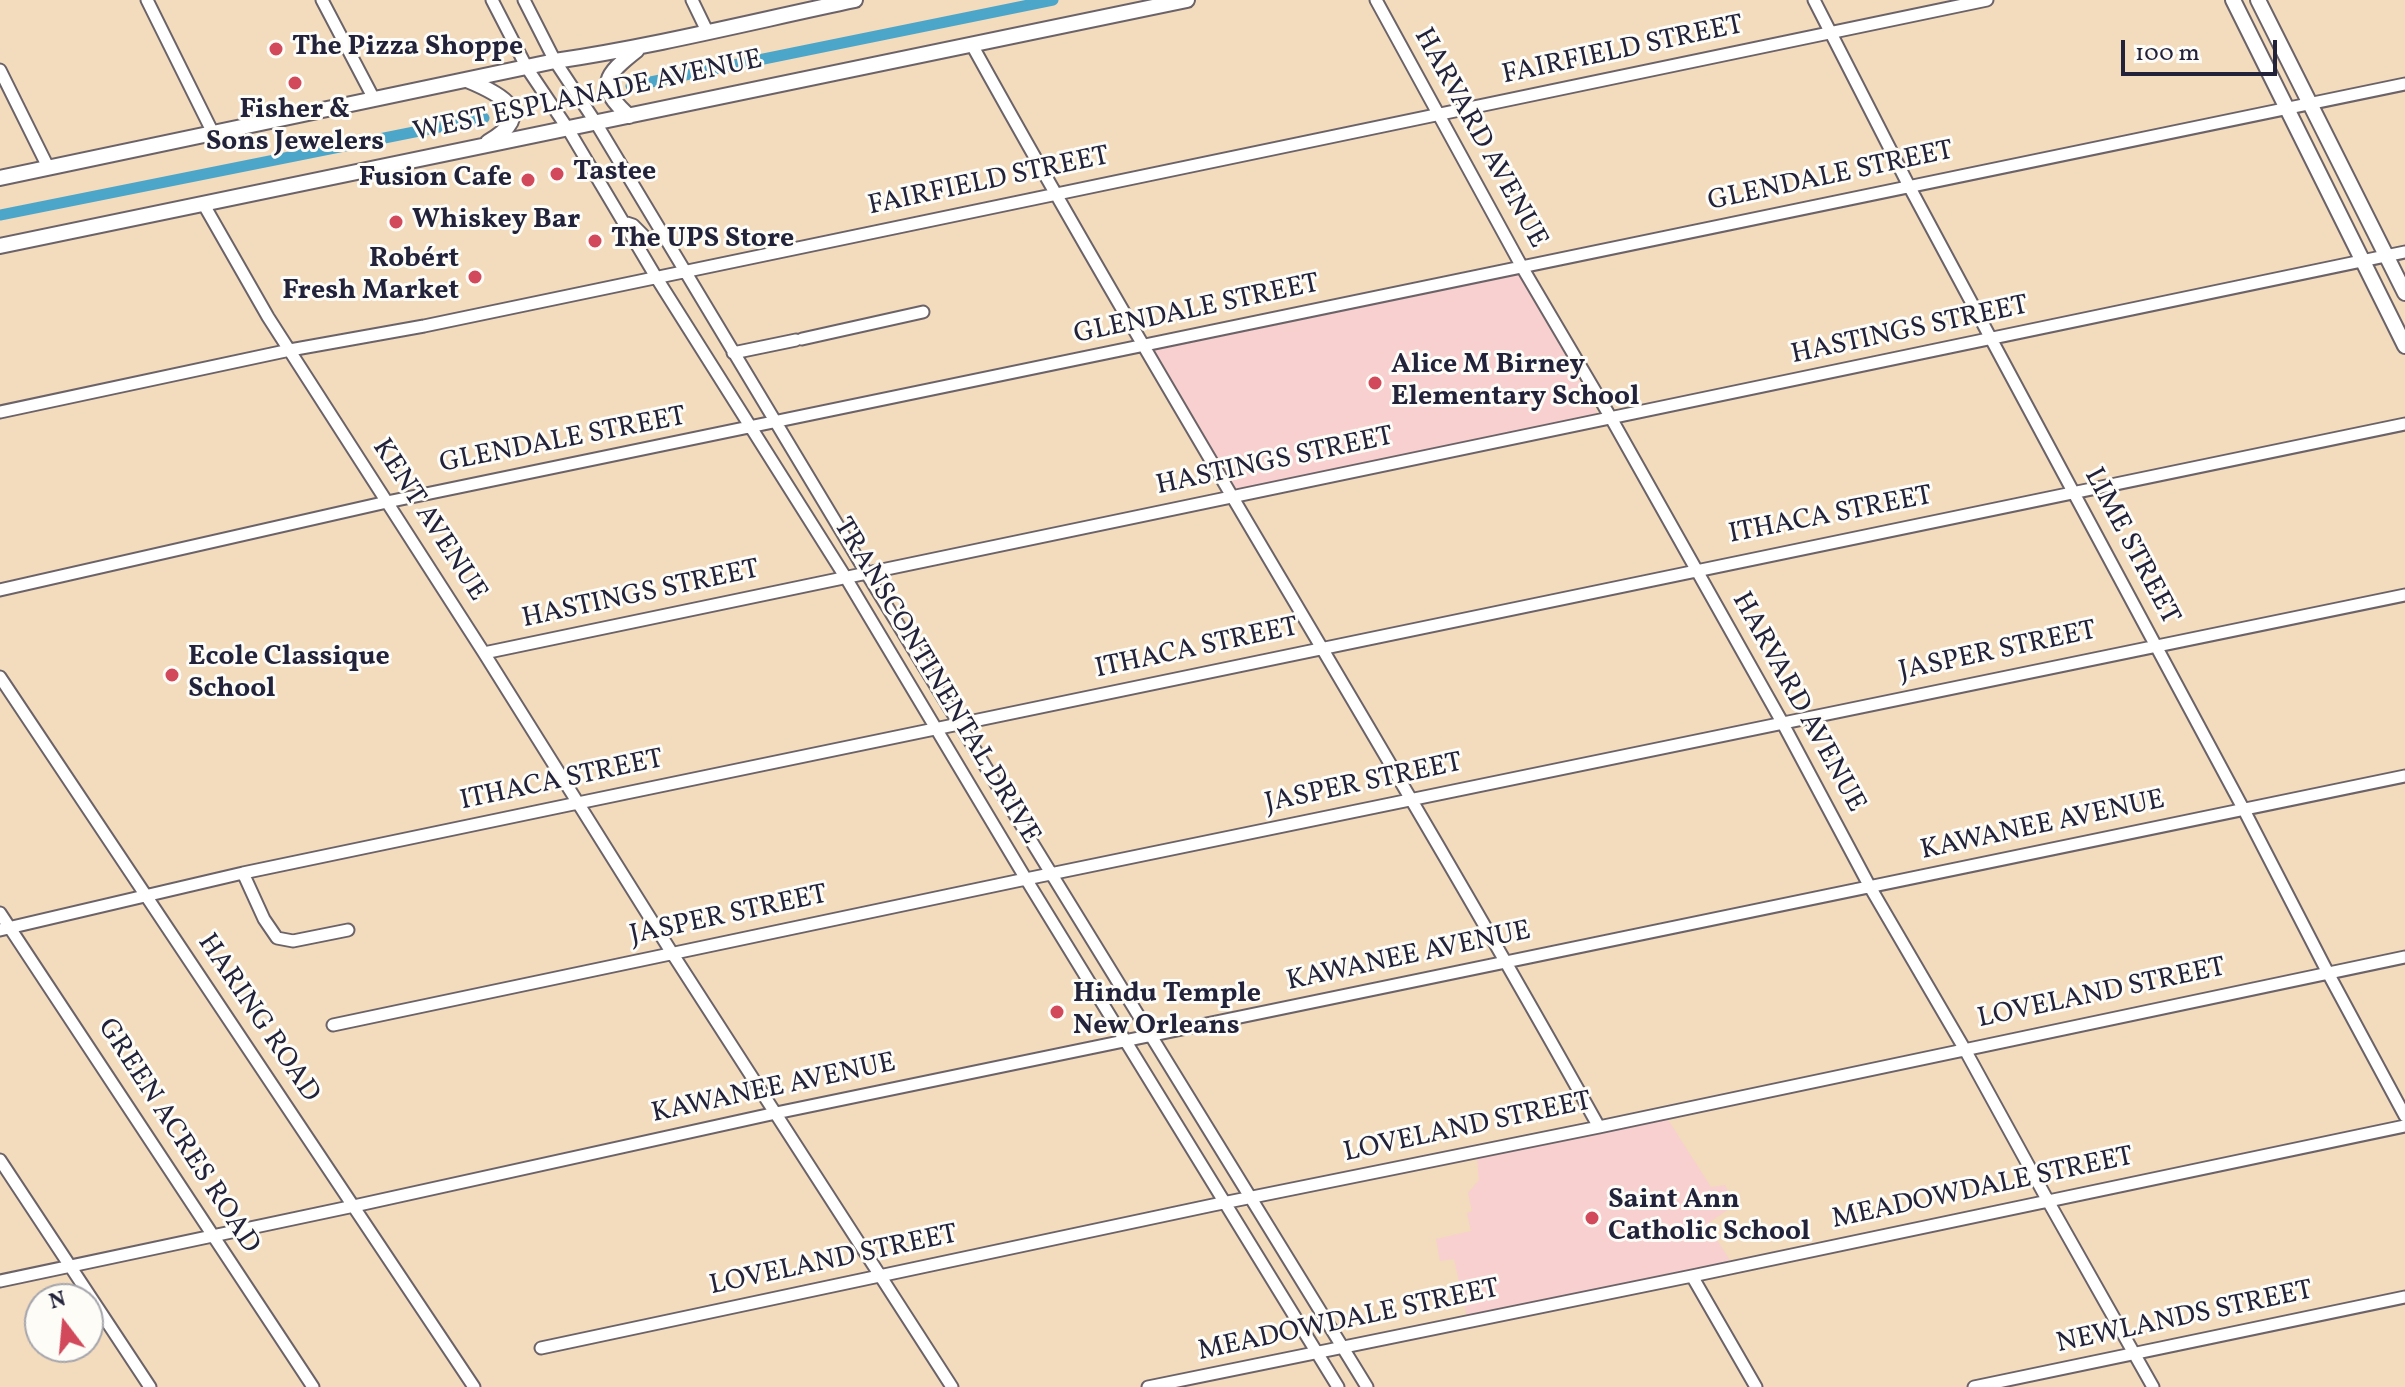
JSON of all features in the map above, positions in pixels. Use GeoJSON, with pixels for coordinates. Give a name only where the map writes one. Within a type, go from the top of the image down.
{"type":"FeatureCollection","features":[{"type":"Feature","properties":{"kind":"main road","name":"WEST ESPLANADE AVENUE"},"geometry":{"type":"LineString","coordinates":[[0,178],[855,0]]}},
{"type":"Feature","properties":{"kind":"main road","name":"WEST ESPLANADE AVENUE"},"geometry":{"type":"LineString","coordinates":[[0,246],[1186,0]]}},
{"type":"Feature","properties":{"kind":"main road"},"geometry":{"type":"LineString","coordinates":[[2233,0],[2405,346]]}},
{"type":"Feature","properties":{"kind":"main road"},"geometry":{"type":"LineString","coordinates":[[2258,0],[2405,293]]}},
{"type":"Feature","properties":{"kind":"main road"},"geometry":{"type":"LineString","coordinates":[[629,116],[611,98],[607,89],[609,78],[618,65],[640,47]]}},
{"type":"Feature","properties":{"kind":"main road"},"geometry":{"type":"LineString","coordinates":[[467,80],[505,98],[512,118],[505,132],[478,148]]}},
{"type":"Feature","properties":{"kind":"street"},"geometry":{"type":"LineString","coordinates":[[147,0],[213,133]]}},
{"type":"Feature","properties":{"kind":"street"},"geometry":{"type":"LineString","coordinates":[[322,0],[374,99]]}},
{"type":"Feature","properties":{"kind":"street","name":"TRANSCONTINENTAL DRIVE"},"geometry":{"type":"LineString","coordinates":[[492,0],[527,68],[568,129],[656,277],[846,578],[1026,879],[1338,1387]]}},
{"type":"Feature","properties":{"kind":"street","name":"TRANSCONTINENTAL DRIVE"},"geometry":{"type":"LineString","coordinates":[[524,0],[555,61],[596,123],[867,574],[1367,1387]]}},
{"type":"Feature","properties":{"kind":"street"},"geometry":{"type":"LineString","coordinates":[[692,0],[707,31]]}},
{"type":"Feature","properties":{"kind":"street","name":"HARVARD AVENUE"},"geometry":{"type":"LineString","coordinates":[[1376,0],[1522,267],[1611,418],[1782,722],[1870,887],[1964,1048],[2153,1387]]}},
{"type":"Feature","properties":{"kind":"street","name":"LIME STREET"},"geometry":{"type":"LineString","coordinates":[[1814,0],[1909,186],[2405,1116]]}},
{"type":"Feature","properties":{"kind":"street","name":"FAIRFIELD STREET"},"geometry":{"type":"LineString","coordinates":[[0,412],[1987,0]]}},
{"type":"Feature","properties":{"kind":"street"},"geometry":{"type":"LineString","coordinates":[[972,45],[1143,346],[1507,962],[1599,1127]]}},
{"type":"Feature","properties":{"kind":"street"},"geometry":{"type":"LineString","coordinates":[[0,70],[48,167]]}},
{"type":"Feature","properties":{"kind":"street","name":"GLENDALE STREET"},"geometry":{"type":"LineString","coordinates":[[0,590],[387,502],[2405,84]]}},
{"type":"Feature","properties":{"kind":"street","name":"KENT AVENUE"},"geometry":{"type":"LineString","coordinates":[[204,205],[266,314],[952,1387]]}},
{"type":"Feature","properties":{"kind":"street"},"geometry":{"type":"LineString","coordinates":[[623,221],[633,225],[648,240],[662,234]]}},
{"type":"Feature","properties":{"kind":"street","name":"HASTINGS STREET"},"geometry":{"type":"LineString","coordinates":[[484,653],[2405,252]]}},
{"type":"Feature","properties":{"kind":"street"},"geometry":{"type":"LineString","coordinates":[[733,353],[923,312]]}},
{"type":"Feature","properties":{"kind":"street","name":"ITHACA STREET"},"geometry":{"type":"LineString","coordinates":[[5,929],[243,873],[1694,569],[2405,424]]}},
{"type":"Feature","properties":{"kind":"street","name":"JASPER STREET"},"geometry":{"type":"LineString","coordinates":[[333,1025],[1052,873],[2405,595]]}},
{"type":"Feature","properties":{"kind":"street","name":"HARING ROAD"},"geometry":{"type":"LineString","coordinates":[[0,677],[474,1387]]}},
{"type":"Feature","properties":{"kind":"street","name":"KAWANEE AVENUE"},"geometry":{"type":"LineString","coordinates":[[0,1281],[776,1113],[2405,776]]}},
{"type":"Feature","properties":{"kind":"street"},"geometry":{"type":"LineString","coordinates":[[243,873],[264,919],[277,938],[293,941],[348,930]]}},
{"type":"Feature","properties":{"kind":"street","name":"GREEN ACRES ROAD"},"geometry":{"type":"LineString","coordinates":[[0,913],[5,929],[313,1387]]}},
{"type":"Feature","properties":{"kind":"street","name":"LOVELAND STREET"},"geometry":{"type":"LineString","coordinates":[[541,1348],[1225,1202],[1599,1127],[2405,957]]}},
{"type":"Feature","properties":{"kind":"street","name":"MEADOWDALE STREET"},"geometry":{"type":"LineString","coordinates":[[1148,1387],[2405,1126]]}},
{"type":"Feature","properties":{"kind":"street"},"geometry":{"type":"LineString","coordinates":[[0,1160],[150,1387]]}},
{"type":"Feature","properties":{"kind":"street"},"geometry":{"type":"LineString","coordinates":[[1692,1276],[1756,1387]]}},
{"type":"Feature","properties":{"kind":"street","name":"NEWLANDS STREET"},"geometry":{"type":"LineString","coordinates":[[1974,1387],[2405,1297]]}},
{"type":"Feature","properties":{"kind":"shaded area","name":"Alice M Birney Elementary School"},"geometry":{"type":"Polygon","coordinates":[[[1520,274],[1599,416],[1233,490],[1151,350],[1520,274]]]}},
{"type":"Feature","properties":{"kind":"shaded area","name":"Saint Ann Catholic School"},"geometry":{"type":"Polygon","coordinates":[[[1667,1118],[1711,1187],[1725,1185],[1735,1205],[1707,1224],[1731,1262],[1467,1317],[1454,1259],[1440,1261],[1436,1239],[1471,1231],[1467,1213],[1472,1211],[1468,1193],[1479,1180],[1477,1158],[1667,1118]]]}},
{"type":"Feature","properties":{"kind":"waterway"},"geometry":{"type":"LineString","coordinates":[[631,86],[1053,0]]}},
{"type":"Feature","properties":{"kind":"waterway"},"geometry":{"type":"LineString","coordinates":[[0,215],[484,118]]}},
{"type":"Feature","properties":{"kind":"place","name":"The Pizza Shoppe"},"geometry":{"type":"Point","coordinates":[276,49]}},
{"type":"Feature","properties":{"kind":"place","name":"Fisher & Sons Jewelers"},"geometry":{"type":"Point","coordinates":[295,83]}},
{"type":"Feature","properties":{"kind":"place","name":"Tastee"},"geometry":{"type":"Point","coordinates":[557,174]}},
{"type":"Feature","properties":{"kind":"place","name":"Fusion Cafe"},"geometry":{"type":"Point","coordinates":[528,180]}},
{"type":"Feature","properties":{"kind":"place","name":"Whiskey Bar"},"geometry":{"type":"Point","coordinates":[396,222]}},
{"type":"Feature","properties":{"kind":"place","name":"The UPS Store"},"geometry":{"type":"Point","coordinates":[595,241]}},
{"type":"Feature","properties":{"kind":"place","name":"Robért Fresh Market"},"geometry":{"type":"Point","coordinates":[475,277]}},
{"type":"Feature","properties":{"kind":"place","name":"Alice M Birney Elementary School"},"geometry":{"type":"Point","coordinates":[1375,383]}},
{"type":"Feature","properties":{"kind":"place","name":"Ecole Classique School"},"geometry":{"type":"Point","coordinates":[172,675]}},
{"type":"Feature","properties":{"kind":"place","name":"Hindu Temple New Orleans"},"geometry":{"type":"Point","coordinates":[1057,1012]}},
{"type":"Feature","properties":{"kind":"place","name":"Saint Ann Catholic School"},"geometry":{"type":"Point","coordinates":[1592,1218]}}]}
